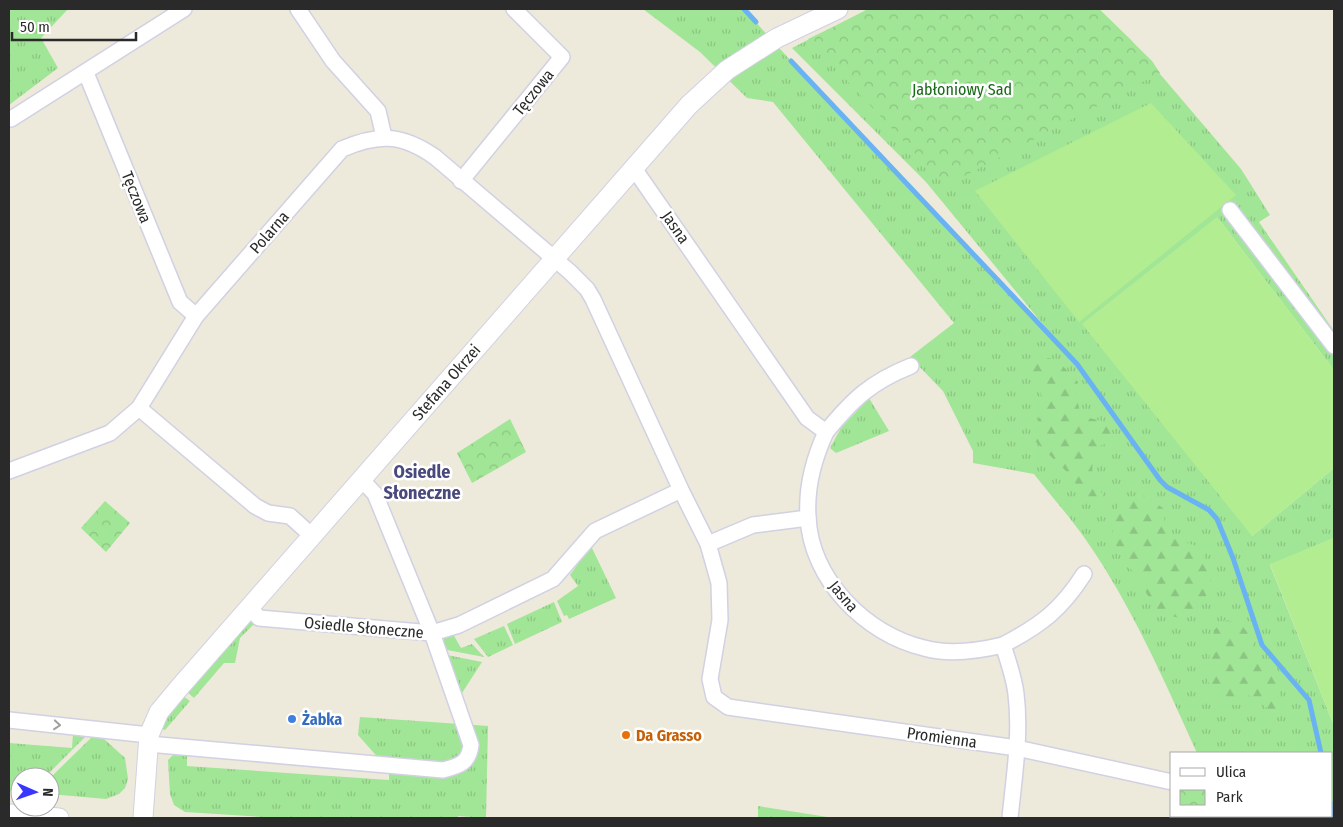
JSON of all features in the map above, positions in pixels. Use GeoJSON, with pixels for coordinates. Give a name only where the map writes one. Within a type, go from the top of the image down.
{"type":"FeatureCollection","features":[{"type":"Feature","properties":{"kind":"street"},"geometry":{"type":"LineString","coordinates":[[11,119],[184,9]]}},
{"type":"Feature","properties":{"kind":"street"},"geometry":{"type":"LineString","coordinates":[[298,9],[333,61],[378,111],[384,137]]}},
{"type":"Feature","properties":{"kind":"street","name":"Tęczowa"},"geometry":{"type":"LineString","coordinates":[[461,181],[562,57],[514,9]]}},
{"type":"Feature","properties":{"kind":"street","name":"Stefana Okrzei"},"geometry":{"type":"LineString","coordinates":[[144,818],[149,740],[159,712],[249,607],[689,105],[727,70],[776,38],[838,9]]}},
{"type":"Feature","properties":{"kind":"street","name":"Tęczowa"},"geometry":{"type":"LineString","coordinates":[[86,73],[180,302],[196,316]]}},
{"type":"Feature","properties":{"kind":"street","name":"Polarna"},"geometry":{"type":"LineString","coordinates":[[9,471],[110,433],[139,408],[196,316],[342,149],[365,139],[384,137],[420,146],[553,258],[587,289],[597,307],[681,490],[708,544],[719,583],[720,620],[710,679],[714,696]]}},
{"type":"Feature","properties":{"kind":"street","name":"Jasna"},"geometry":{"type":"LineString","coordinates":[[633,167],[807,418],[826,432]]}},
{"type":"Feature","properties":{"kind":"street"},"geometry":{"type":"LineString","coordinates":[[1230,210],[1334,346]]}},
{"type":"Feature","properties":{"kind":"street","name":"Jasna"},"geometry":{"type":"LineString","coordinates":[[911,366],[873,384],[844,410],[826,432],[817,451],[811,473],[808,518],[813,543],[824,570],[843,598],[866,621],[895,638],[925,649],[955,651],[1003,645],[1049,618],[1070,595],[1084,574]]}},
{"type":"Feature","properties":{"kind":"street"},"geometry":{"type":"LineString","coordinates":[[139,408],[255,506],[268,513],[290,516],[311,535]]}},
{"type":"Feature","properties":{"kind":"street"},"geometry":{"type":"LineString","coordinates":[[9,720],[149,740],[444,770],[456,766],[468,758],[471,745],[432,633],[375,494],[362,480]]}},
{"type":"Feature","properties":{"kind":"street","name":"Osiedle Słoneczne"},"geometry":{"type":"LineString","coordinates":[[249,607],[258,618],[432,633],[459,624],[553,579],[595,531],[681,490]]}},
{"type":"Feature","properties":{"kind":"street"},"geometry":{"type":"LineString","coordinates":[[708,544],[754,525],[808,518]]}},
{"type":"Feature","properties":{"kind":"street"},"geometry":{"type":"LineString","coordinates":[[1003,645],[1016,692],[1017,748],[1010,818]]}},
{"type":"Feature","properties":{"kind":"street","name":"Promienna"},"geometry":{"type":"LineString","coordinates":[[714,696],[728,708],[1017,748],[1170,782]]}},
{"type":"Feature","properties":{"kind":"street"},"geometry":{"type":"LineString","coordinates":[[9,814],[59,818]]}},
{"type":"Feature","properties":{"kind":"green space"},"geometry":{"type":"Polygon","coordinates":[[[9,9],[68,9],[41,38],[58,68],[9,105],[9,9]]]}},
{"type":"Feature","properties":{"kind":"green space"},"geometry":{"type":"Polygon","coordinates":[[[643,9],[744,9],[1069,356],[926,182],[792,48],[868,9],[1099,9],[1131,40],[1241,169],[1270,215],[1259,222],[1334,331],[1334,370],[1217,217],[1252,536],[1334,468],[1334,538],[1270,565],[1334,726],[1334,818],[1220,818],[1333,817],[1333,752],[1197,752],[1133,617],[1103,565],[1080,531],[1034,474],[973,463],[973,451],[943,391],[910,357],[954,323],[773,102],[747,98],[700,52],[643,9]]]}},
{"type":"Feature","properties":{"kind":"green space","name":"Jabłoniowy Sad"},"geometry":{"type":"Polygon","coordinates":[[[871,9],[1099,9],[1152,61],[1160,73],[951,183],[941,181],[808,39],[871,9]]]}},
{"type":"Feature","properties":{"kind":"green space"},"geometry":{"type":"Polygon","coordinates":[[[1151,103],[1236,195],[1079,322],[975,191],[1151,103]]]}},
{"type":"Feature","properties":{"kind":"green space"},"geometry":{"type":"Polygon","coordinates":[[[1217,217],[1334,370],[1334,468],[1252,536],[1082,324],[1217,217]]]}},
{"type":"Feature","properties":{"kind":"green space"},"geometry":{"type":"Polygon","coordinates":[[[1040,356],[1057,360],[1078,382],[1075,391],[1081,416],[1102,421],[1111,429],[1112,442],[1099,446],[1092,466],[1093,476],[1103,495],[1099,502],[1085,497],[1067,472],[1032,438],[1039,420],[1042,400],[1039,388],[1030,374],[1030,360],[1040,356]]]}},
{"type":"Feature","properties":{"kind":"green space"},"geometry":{"type":"Polygon","coordinates":[[[869,398],[889,431],[836,453],[830,448],[841,428],[869,398]]]}},
{"type":"Feature","properties":{"kind":"green space"},"geometry":{"type":"Polygon","coordinates":[[[510,419],[526,452],[472,483],[457,453],[510,419]]]}},
{"type":"Feature","properties":{"kind":"green space"},"geometry":{"type":"Polygon","coordinates":[[[1141,494],[1163,508],[1166,532],[1177,540],[1200,547],[1209,571],[1210,588],[1206,596],[1201,603],[1180,618],[1159,613],[1115,544],[1111,523],[1121,501],[1141,494]]]}},
{"type":"Feature","properties":{"kind":"green space"},"geometry":{"type":"Polygon","coordinates":[[[105,501],[130,523],[106,552],[81,528],[105,501]]]}},
{"type":"Feature","properties":{"kind":"green space"},"geometry":{"type":"Polygon","coordinates":[[[1334,538],[1334,726],[1270,564],[1334,538]]]}},
{"type":"Feature","properties":{"kind":"green space"},"geometry":{"type":"Polygon","coordinates":[[[591,546],[616,598],[569,619],[567,615],[564,616],[557,601],[578,586],[570,575],[591,546]]]}},
{"type":"Feature","properties":{"kind":"green space"},"geometry":{"type":"Polygon","coordinates":[[[554,602],[562,622],[515,644],[507,624],[554,602]]]}},
{"type":"Feature","properties":{"kind":"green space"},"geometry":{"type":"Polygon","coordinates":[[[251,613],[255,623],[240,638],[235,663],[224,663],[194,698],[186,691],[251,613]]]}},
{"type":"Feature","properties":{"kind":"green space"},"geometry":{"type":"Polygon","coordinates":[[[1225,620],[1240,623],[1250,636],[1259,657],[1273,674],[1287,712],[1277,716],[1252,696],[1247,695],[1237,705],[1220,704],[1211,695],[1207,671],[1214,630],[1225,620]]]}},
{"type":"Feature","properties":{"kind":"green space"},"geometry":{"type":"Polygon","coordinates":[[[504,626],[513,645],[488,657],[474,639],[504,626]]]}},
{"type":"Feature","properties":{"kind":"green space"},"geometry":{"type":"Polygon","coordinates":[[[453,634],[461,648],[472,644],[484,657],[442,649],[444,638],[453,634]]]}},
{"type":"Feature","properties":{"kind":"green space"},"geometry":{"type":"Polygon","coordinates":[[[447,655],[482,662],[462,693],[447,655]]]}},
{"type":"Feature","properties":{"kind":"green space"},"geometry":{"type":"Polygon","coordinates":[[[183,696],[190,701],[165,730],[162,729],[168,714],[183,696]]]}},
{"type":"Feature","properties":{"kind":"green space"},"geometry":{"type":"Polygon","coordinates":[[[360,717],[488,726],[486,818],[458,816],[458,818],[279,818],[185,812],[174,805],[170,794],[168,760],[173,755],[187,756],[187,766],[389,780],[389,770],[358,735],[360,717]]]}},
{"type":"Feature","properties":{"kind":"green space"},"geometry":{"type":"Polygon","coordinates":[[[73,734],[86,736],[55,767],[10,767],[9,791],[9,743],[72,748],[73,734]]]}},
{"type":"Feature","properties":{"kind":"green space"},"geometry":{"type":"Polygon","coordinates":[[[92,737],[103,738],[125,758],[128,779],[125,788],[119,794],[106,799],[60,795],[60,768],[92,737]]]}},
{"type":"Feature","properties":{"kind":"green space"},"geometry":{"type":"Polygon","coordinates":[[[758,806],[834,818],[758,818],[758,806]]]}},
{"type":"Feature","properties":{"kind":"waterway"},"geometry":{"type":"LineString","coordinates":[[744,9],[756,22]]}},
{"type":"Feature","properties":{"kind":"waterway"},"geometry":{"type":"LineString","coordinates":[[791,61],[1077,364],[1160,480],[1167,487],[1209,510],[1217,519],[1233,558],[1262,645],[1309,700],[1321,752]]}},
{"type":"Feature","properties":{"kind":"waterway"},"geometry":{"type":"LineString","coordinates":[[1333,810],[1334,815]]}},
{"type":"Feature","properties":{"kind":"place","name":"Żabka"},"geometry":{"type":"Point","coordinates":[292,719]}},
{"type":"Feature","properties":{"kind":"place","name":"Da Grasso"},"geometry":{"type":"Point","coordinates":[626,735]}},
{"type":"Feature","properties":{"kind":"district","name":"Osiedle Słoneczne"},"geometry":{"type":"Point","coordinates":[422,482]}}]}
